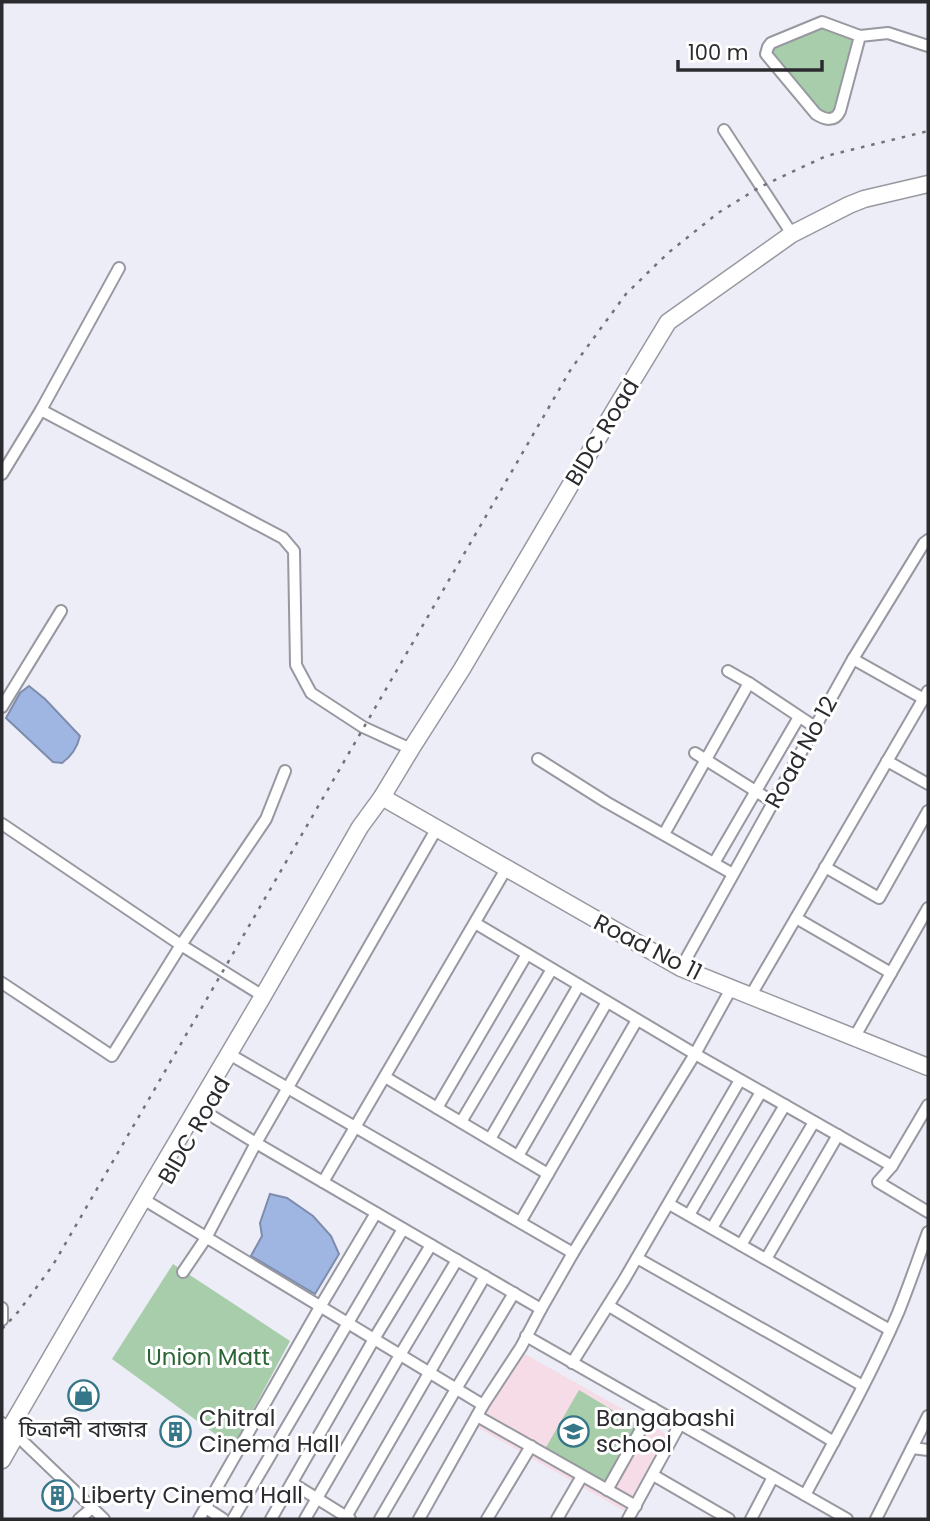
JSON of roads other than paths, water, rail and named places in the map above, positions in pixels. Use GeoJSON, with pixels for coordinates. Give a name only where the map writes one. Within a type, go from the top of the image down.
{"type":"FeatureCollection","features":[{"type":"Feature","properties":{"kind":"main road","name":"BIDC Road"},"geometry":{"type":"LineString","coordinates":[[232,1056],[263,996],[360,827],[382,797],[462,669],[668,322],[792,234],[849,205],[928,184]]}},
{"type":"Feature","properties":{"kind":"main road","name":"BIDC Road"},"geometry":{"type":"LineString","coordinates":[[2,1460],[7,1432],[369,830],[382,797]]}},
{"type":"Feature","properties":{"kind":"main road","name":"Road No 11"},"geometry":{"type":"LineString","coordinates":[[382,797],[681,968],[928,1067]]}},
{"type":"Feature","properties":{"kind":"street"},"geometry":{"type":"LineString","coordinates":[[860,36],[840,111],[832,119],[816,114],[766,54],[771,43],[822,22],[860,36],[888,33],[928,46]]}},
{"type":"Feature","properties":{"kind":"street"},"geometry":{"type":"LineString","coordinates":[[724,130],[792,234]]}},
{"type":"Feature","properties":{"kind":"street"},"geometry":{"type":"LineString","coordinates":[[2,474],[120,268]]}},
{"type":"Feature","properties":{"kind":"street"},"geometry":{"type":"LineString","coordinates":[[41,410],[283,538],[294,551],[296,665],[311,693],[363,727],[411,749]]}},
{"type":"Feature","properties":{"kind":"street","name":"Road No 12"},"geometry":{"type":"LineString","coordinates":[[681,968],[853,659],[928,540]]}},
{"type":"Feature","properties":{"kind":"street"},"geometry":{"type":"LineString","coordinates":[[2,707],[61,611]]}},
{"type":"Feature","properties":{"kind":"street"},"geometry":{"type":"LineString","coordinates":[[751,995],[926,695],[853,659]]}},
{"type":"Feature","properties":{"kind":"street"},"geometry":{"type":"LineString","coordinates":[[728,671],[815,727]]}},
{"type":"Feature","properties":{"kind":"street"},"geometry":{"type":"LineString","coordinates":[[664,834],[700,756],[749,683]]}},
{"type":"Feature","properties":{"kind":"street"},"geometry":{"type":"LineString","coordinates":[[715,863],[799,717]]}},
{"type":"Feature","properties":{"kind":"street"},"geometry":{"type":"LineString","coordinates":[[700,756],[773,802]]}},
{"type":"Feature","properties":{"kind":"street"},"geometry":{"type":"LineString","coordinates":[[538,759],[606,802],[733,874]]}},
{"type":"Feature","properties":{"kind":"street"},"geometry":{"type":"LineString","coordinates":[[887,761],[928,784]]}},
{"type":"Feature","properties":{"kind":"street"},"geometry":{"type":"LineString","coordinates":[[2,983],[112,1056],[266,819],[285,771]]}},
{"type":"Feature","properties":{"kind":"street"},"geometry":{"type":"LineString","coordinates":[[825,867],[879,898],[928,811]]}},
{"type":"Feature","properties":{"kind":"street"},"geometry":{"type":"LineString","coordinates":[[2,824],[181,946],[263,996]]}},
{"type":"Feature","properties":{"kind":"street"},"geometry":{"type":"LineString","coordinates":[[183,1272],[206,1238],[256,1143],[437,828]]}},
{"type":"Feature","properties":{"kind":"street"},"geometry":{"type":"LineString","coordinates":[[323,1182],[506,869]]}},
{"type":"Feature","properties":{"kind":"street"},"geometry":{"type":"LineString","coordinates":[[854,1038],[928,908]]}},
{"type":"Feature","properties":{"kind":"street"},"geometry":{"type":"LineString","coordinates":[[796,918],[891,973]]}},
{"type":"Feature","properties":{"kind":"street"},"geometry":{"type":"LineString","coordinates":[[475,923],[695,1054],[892,1166]]}},
{"type":"Feature","properties":{"kind":"street"},"geometry":{"type":"LineString","coordinates":[[437,1108],[527,954]]}},
{"type":"Feature","properties":{"kind":"street"},"geometry":{"type":"LineString","coordinates":[[461,1122],[552,969]]}},
{"type":"Feature","properties":{"kind":"street"},"geometry":{"type":"LineString","coordinates":[[490,1139],[579,985]]}},
{"type":"Feature","properties":{"kind":"street"},"geometry":{"type":"LineString","coordinates":[[419,1519],[483,1405],[733,987]]}},
{"type":"Feature","properties":{"kind":"street"},"geometry":{"type":"LineString","coordinates":[[518,1156],[607,1002]]}},
{"type":"Feature","properties":{"kind":"street"},"geometry":{"type":"LineString","coordinates":[[522,1219],[637,1020]]}},
{"type":"Feature","properties":{"kind":"street"},"geometry":{"type":"LineString","coordinates":[[232,1056],[573,1254]]}},
{"type":"Feature","properties":{"kind":"street"},"geometry":{"type":"LineString","coordinates":[[384,1077],[548,1174]]}},
{"type":"Feature","properties":{"kind":"street"},"geometry":{"type":"LineString","coordinates":[[572,1363],[638,1258],[740,1080]]}},
{"type":"Feature","properties":{"kind":"street"},"geometry":{"type":"LineString","coordinates":[[689,1215],[761,1092]]}},
{"type":"Feature","properties":{"kind":"street"},"geometry":{"type":"LineString","coordinates":[[712,1228],[785,1105]]}},
{"type":"Feature","properties":{"kind":"street"},"geometry":{"type":"LineString","coordinates":[[928,1105],[892,1166],[878,1182],[928,1212]]}},
{"type":"Feature","properties":{"kind":"street"},"geometry":{"type":"LineString","coordinates":[[201,1110],[541,1309]]}},
{"type":"Feature","properties":{"kind":"street"},"geometry":{"type":"LineString","coordinates":[[741,1245],[814,1122]]}},
{"type":"Feature","properties":{"kind":"street"},"geometry":{"type":"LineString","coordinates":[[766,1259],[838,1135]]}},
{"type":"Feature","properties":{"kind":"street"},"geometry":{"type":"LineString","coordinates":[[147,1201],[483,1405]]}},
{"type":"Feature","properties":{"kind":"street"},"geometry":{"type":"LineString","coordinates":[[668,1204],[890,1330]]}},
{"type":"Feature","properties":{"kind":"street"},"geometry":{"type":"LineString","coordinates":[[199,1519],[376,1213]]}},
{"type":"Feature","properties":{"kind":"street"},"geometry":{"type":"LineString","coordinates":[[233,1519],[403,1229]]}},
{"type":"Feature","properties":{"kind":"street"},"geometry":{"type":"LineString","coordinates":[[805,1495],[890,1330],[928,1232]]}},
{"type":"Feature","properties":{"kind":"street"},"geometry":{"type":"LineString","coordinates":[[271,1519],[431,1245]]}},
{"type":"Feature","properties":{"kind":"street"},"geometry":{"type":"LineString","coordinates":[[638,1258],[863,1386]]}},
{"type":"Feature","properties":{"kind":"street"},"geometry":{"type":"LineString","coordinates":[[306,1519],[457,1260]]}},
{"type":"Feature","properties":{"kind":"street"},"geometry":{"type":"LineString","coordinates":[[292,1483],[348,1518],[485,1276]]}},
{"type":"Feature","properties":{"kind":"street"},"geometry":{"type":"LineString","coordinates":[[380,1519],[514,1293]]}},
{"type":"Feature","properties":{"kind":"street"},"geometry":{"type":"LineString","coordinates":[[609,1306],[834,1442]]}},
{"type":"Feature","properties":{"kind":"street"},"geometry":{"type":"LineString","coordinates":[[2,1308],[2,1320]]}},
{"type":"Feature","properties":{"kind":"street"},"geometry":{"type":"LineString","coordinates":[[526,1336],[847,1519]]}},
{"type":"Feature","properties":{"kind":"street"},"geometry":{"type":"LineString","coordinates":[[607,1490],[653,1408]]}},
{"type":"Feature","properties":{"kind":"street"},"geometry":{"type":"LineString","coordinates":[[477,1416],[635,1506]]}},
{"type":"Feature","properties":{"kind":"street"},"geometry":{"type":"LineString","coordinates":[[876,1519],[928,1416]]}},
{"type":"Feature","properties":{"kind":"street"},"geometry":{"type":"LineString","coordinates":[[628,1519],[680,1424]]}},
{"type":"Feature","properties":{"kind":"street"},"geometry":{"type":"LineString","coordinates":[[7,1432],[104,1519]]}},
{"type":"Feature","properties":{"kind":"street"},"geometry":{"type":"LineString","coordinates":[[487,1519],[531,1446]]}},
{"type":"Feature","properties":{"kind":"street"},"geometry":{"type":"LineString","coordinates":[[912,1448],[928,1451]]}},
{"type":"Feature","properties":{"kind":"street"},"geometry":{"type":"LineString","coordinates":[[653,1475],[729,1519]]}},
{"type":"Feature","properties":{"kind":"street"},"geometry":{"type":"LineString","coordinates":[[557,1519],[582,1476]]}},
{"type":"Feature","properties":{"kind":"street"},"geometry":{"type":"LineString","coordinates":[[751,1519],[774,1477]]}},
{"type":"Feature","properties":{"kind":"street"},"geometry":{"type":"LineString","coordinates":[[79,1519],[92,1508]]}},
{"type":"Feature","properties":{"kind":"street"},"geometry":{"type":"LineString","coordinates":[[206,1508],[223,1519]]}},
{"type":"Feature","properties":{"kind":"water"},"geometry":{"type":"Polygon","coordinates":[[[29,686],[80,736],[74,751],[62,763],[53,762],[6,718],[20,693],[29,686]]]}},
{"type":"Feature","properties":{"kind":"water"},"geometry":{"type":"Polygon","coordinates":[[[270,1194],[287,1198],[313,1216],[331,1236],[339,1254],[315,1294],[251,1256],[262,1236],[260,1223],[270,1194]]]}},
{"type":"Feature","properties":{"kind":"railway"},"geometry":{"type":"LineString","coordinates":[[2,1329],[53,1265],[571,369],[626,294],[668,253],[718,213],[760,187],[826,156],[928,131]]}},
{"type":"Feature","properties":{"kind":"place","name":"চিত্রালী বাজার"},"geometry":{"type":"Point","coordinates":[83,1395]}},
{"type":"Feature","properties":{"kind":"place","name":"Chitral Cinema Hall"},"geometry":{"type":"Point","coordinates":[176,1431]}},
{"type":"Feature","properties":{"kind":"place","name":"Bangabashi school"},"geometry":{"type":"Point","coordinates":[573,1431]}},
{"type":"Feature","properties":{"kind":"place","name":"Liberty Cinema Hall"},"geometry":{"type":"Point","coordinates":[58,1495]}},
{"type":"Feature","properties":{"kind":"park label","name":"Union Matt"},"geometry":{"type":"Point","coordinates":[208,1357]}}]}
